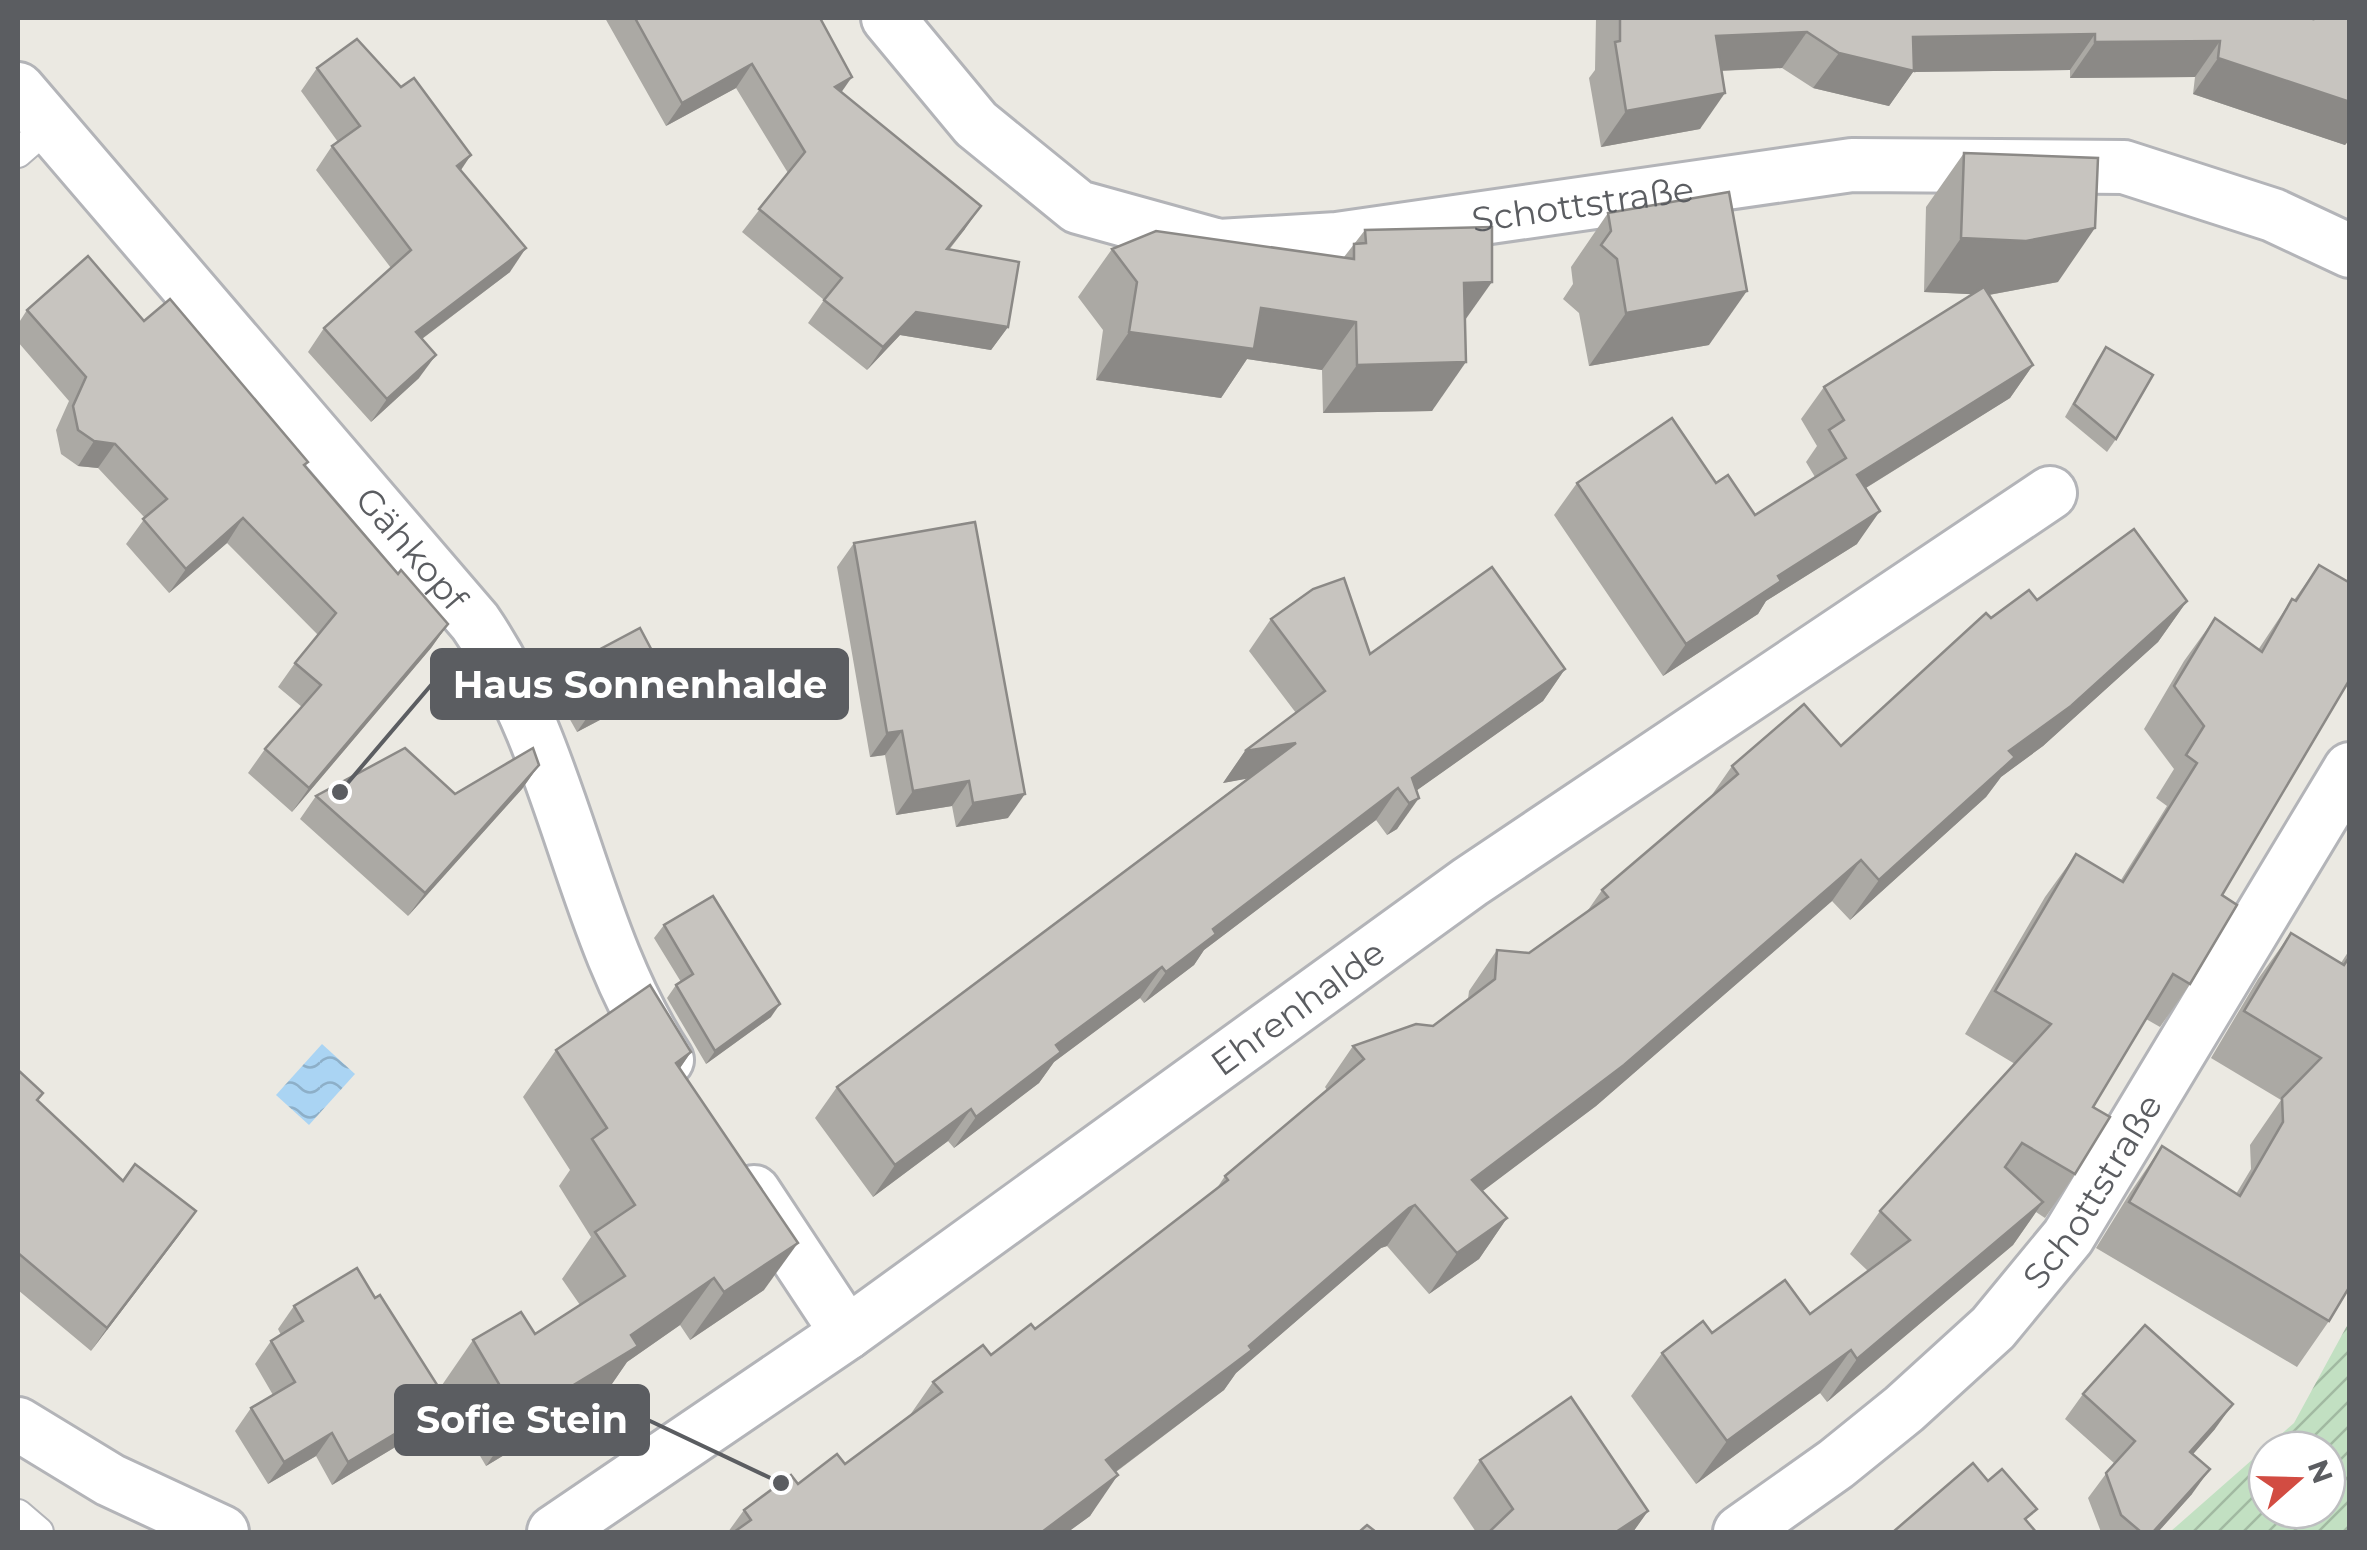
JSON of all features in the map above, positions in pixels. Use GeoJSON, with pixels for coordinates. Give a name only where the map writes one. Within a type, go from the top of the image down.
{"type":"FeatureCollection","features":[{"type":"Feature","properties":{"kind":"street","name":"Schottstraße"},"geometry":{"type":"LineString","coordinates":[[888,18],[976,124],[1078,206],[1219,246],[1336,239],[1871,165],[2124,167],[2273,215],[2350,251]]}},
{"type":"Feature","properties":{"kind":"street","name":"Gähkopf"},"geometry":{"type":"LineString","coordinates":[[28,123],[475,622],[505,666],[563,802],[628,990],[691,1096]]}},
{"type":"Feature","properties":{"kind":"street","name":"Ehrenhalde"},"geometry":{"type":"LineString","coordinates":[[554,1532],[847,1333],[1470,882],[2050,493]]}},
{"type":"Feature","properties":{"kind":"street","name":"Schottstraße"},"geometry":{"type":"LineString","coordinates":[[1740,1532],[1836,1464],[1904,1409],[1993,1328],[2068,1236],[2350,769]]}},
{"type":"Feature","properties":{"kind":"street"},"geometry":{"type":"LineString","coordinates":[[733,1159],[847,1333]]}},
{"type":"Feature","properties":{"kind":"street"},"geometry":{"type":"LineString","coordinates":[[18,1424],[110,1480],[222,1532]]}},
{"type":"Feature","properties":{"kind":"lane"},"geometry":{"type":"LineString","coordinates":[[18,1514],[39,1532]]}},
{"type":"Feature","properties":{"kind":"green space"},"geometry":{"type":"Polygon","coordinates":[[[2349,1322],[2349,1532],[2170,1532],[2247,1464],[2247,1530],[2347,1530],[2347,1430],[2286,1430],[2294,1423],[2349,1322]]]}},
{"type":"Feature","properties":{"kind":"water"},"geometry":{"type":"Polygon","coordinates":[[[322,1044],[355,1074],[309,1125],[276,1095],[322,1044]]]}},
{"type":"Feature","properties":{"kind":"building"},"geometry":{"type":"Polygon","coordinates":[[[635,18],[820,18],[852,77],[835,87],[981,206],[947,249],[1019,262],[1008,327],[916,312],[883,347],[824,300],[842,278],[759,209],[805,152],[752,64],[682,103],[635,18]]]}},
{"type":"Feature","properties":{"kind":"building"},"geometry":{"type":"Polygon","coordinates":[[[1620,18],[2350,18],[2350,102],[2218,58],[2220,41],[2095,42],[2095,34],[1913,37],[1914,71],[1839,53],[1807,32],[1716,36],[1725,93],[1626,111],[1615,42],[1620,41],[1620,18]]]}},
{"type":"Feature","properties":{"kind":"building"},"geometry":{"type":"Polygon","coordinates":[[[357,39],[401,87],[414,78],[471,155],[457,166],[526,248],[416,332],[436,355],[387,399],[324,328],[411,250],[332,146],[360,126],[317,68],[357,39]]]}},
{"type":"Feature","properties":{"kind":"building"},"geometry":{"type":"Polygon","coordinates":[[[1964,153],[2098,158],[2095,228],[2026,241],[1961,238],[1964,153]]]}},
{"type":"Feature","properties":{"kind":"building"},"geometry":{"type":"Polygon","coordinates":[[[1729,192],[1747,291],[1626,313],[1617,259],[1601,245],[1611,231],[1608,213],[1729,192]]]}},
{"type":"Feature","properties":{"kind":"building"},"geometry":{"type":"Polygon","coordinates":[[[1492,227],[1492,282],[1464,283],[1466,362],[1357,365],[1356,322],[1261,308],[1254,349],[1129,332],[1137,282],[1112,249],[1156,231],[1354,259],[1354,244],[1366,243],[1365,230],[1492,227]]]}},
{"type":"Feature","properties":{"kind":"building"},"geometry":{"type":"Polygon","coordinates":[[[88,256],[144,321],[170,299],[308,462],[304,465],[398,574],[401,570],[448,624],[309,788],[265,749],[321,685],[295,663],[336,613],[243,518],[186,569],[143,519],[167,499],[115,444],[94,441],[78,430],[73,406],[86,377],[27,310],[88,256]]]}},
{"type":"Feature","properties":{"kind":"building"},"geometry":{"type":"Polygon","coordinates":[[[1984,287],[2033,365],[1857,475],[1880,511],[1778,576],[1781,581],[1686,644],[1577,483],[1672,418],[1716,483],[1728,475],[1755,515],[1846,458],[1829,430],[1844,420],[1824,387],[1984,287]]]}},
{"type":"Feature","properties":{"kind":"building"},"geometry":{"type":"Polygon","coordinates":[[[2106,347],[2153,375],[2116,439],[2074,404],[2106,347]]]}},
{"type":"Feature","properties":{"kind":"building"},"geometry":{"type":"Polygon","coordinates":[[[975,522],[1025,794],[973,803],[969,781],[913,791],[902,731],[887,733],[854,543],[975,522]]]}},
{"type":"Feature","properties":{"kind":"building"},"geometry":{"type":"Polygon","coordinates":[[[2134,529],[2187,601],[2071,706],[2009,751],[2015,757],[1879,880],[1861,860],[1624,1065],[1472,1180],[1507,1218],[1457,1253],[1415,1205],[1409,1208],[1249,1346],[1252,1350],[1106,1460],[1118,1475],[1042,1532],[734,1532],[751,1520],[744,1510],[791,1475],[798,1484],[837,1454],[845,1464],[942,1392],[933,1382],[983,1345],[991,1355],[1031,1324],[1035,1329],[1228,1180],[1225,1176],[1364,1059],[1353,1046],[1416,1024],[1433,1026],[1495,979],[1497,950],[1529,953],[1608,897],[1602,890],[1738,774],[1732,766],[1804,704],[1841,746],[1986,613],[1991,618],[2029,590],[2037,600],[2134,529]]]}},
{"type":"Feature","properties":{"kind":"building"},"geometry":{"type":"Polygon","coordinates":[[[2319,565],[2350,583],[2350,679],[2222,895],[2237,905],[2190,984],[2173,974],[2093,1107],[2110,1117],[2075,1174],[2022,1143],[2005,1167],[2043,1202],[1857,1359],[1851,1350],[1727,1441],[1662,1353],[1703,1321],[1712,1333],[1785,1280],[1810,1314],[1910,1240],[1880,1211],[2051,1024],[1995,991],[2076,854],[2123,882],[2197,763],[2186,755],[2204,726],[2174,686],[2215,618],[2262,652],[2292,599],[2296,601],[2319,565]]]}},
{"type":"Feature","properties":{"kind":"building"},"geometry":{"type":"Polygon","coordinates":[[[1492,567],[1565,669],[1412,778],[1419,798],[1409,803],[1398,788],[1213,929],[1216,934],[1166,972],[1162,967],[1056,1045],[1061,1052],[976,1117],[971,1109],[895,1165],[837,1087],[1296,743],[1245,751],[1325,691],[1271,619],[1313,589],[1344,578],[1370,654],[1492,567]]]}},
{"type":"Feature","properties":{"kind":"building"},"geometry":{"type":"Polygon","coordinates":[[[640,628],[666,677],[586,719],[559,671],[640,628]]]}},
{"type":"Feature","properties":{"kind":"building"},"geometry":{"type":"Polygon","coordinates":[[[405,748],[455,794],[533,748],[539,765],[425,893],[316,796],[405,748]]]}},
{"type":"Feature","properties":{"kind":"building"},"geometry":{"type":"Polygon","coordinates":[[[713,896],[780,1004],[715,1051],[676,985],[693,974],[664,925],[713,896]]]}},
{"type":"Feature","properties":{"kind":"building"},"geometry":{"type":"Polygon","coordinates":[[[2291,933],[2344,965],[2350,956],[2350,1286],[2329,1321],[2129,1202],[2162,1146],[2240,1196],[2283,1122],[2282,1098],[2321,1058],[2244,1011],[2291,933]]]}},
{"type":"Feature","properties":{"kind":"building"},"geometry":{"type":"Polygon","coordinates":[[[650,985],[691,1052],[676,1063],[798,1243],[724,1292],[714,1278],[631,1335],[638,1346],[519,1418],[473,1340],[521,1312],[535,1334],[625,1276],[595,1232],[635,1205],[592,1139],[607,1128],[556,1050],[650,985]]]}},
{"type":"Feature","properties":{"kind":"building"},"geometry":{"type":"Polygon","coordinates":[[[18,1070],[43,1093],[37,1100],[123,1181],[135,1164],[196,1211],[107,1328],[18,1253],[18,1070]]]}},
{"type":"Feature","properties":{"kind":"building"},"geometry":{"type":"Polygon","coordinates":[[[357,1268],[375,1298],[380,1295],[448,1402],[348,1462],[332,1433],[284,1462],[251,1408],[295,1382],[271,1341],[303,1321],[294,1306],[357,1268]]]}},
{"type":"Feature","properties":{"kind":"building"},"geometry":{"type":"Polygon","coordinates":[[[2145,1325],[2233,1404],[2190,1452],[2210,1469],[2153,1532],[2141,1532],[2121,1515],[2106,1473],[2135,1441],[2083,1394],[2145,1325]]]}},
{"type":"Feature","properties":{"kind":"building"},"geometry":{"type":"Polygon","coordinates":[[[1571,1397],[1648,1511],[1616,1532],[1489,1532],[1513,1509],[1480,1460],[1571,1397]]]}},
{"type":"Feature","properties":{"kind":"building"},"geometry":{"type":"Polygon","coordinates":[[[1973,1463],[1988,1481],[2002,1469],[2037,1509],[2025,1519],[2036,1532],[1893,1532],[1973,1463]]]}},
{"type":"Feature","properties":{"kind":"place","name":"Haus Sonnenhalde"},"geometry":{"type":"Point","coordinates":[340,792]}},
{"type":"Feature","properties":{"kind":"place","name":"Sofie Stein"},"geometry":{"type":"Point","coordinates":[781,1483]}}]}
